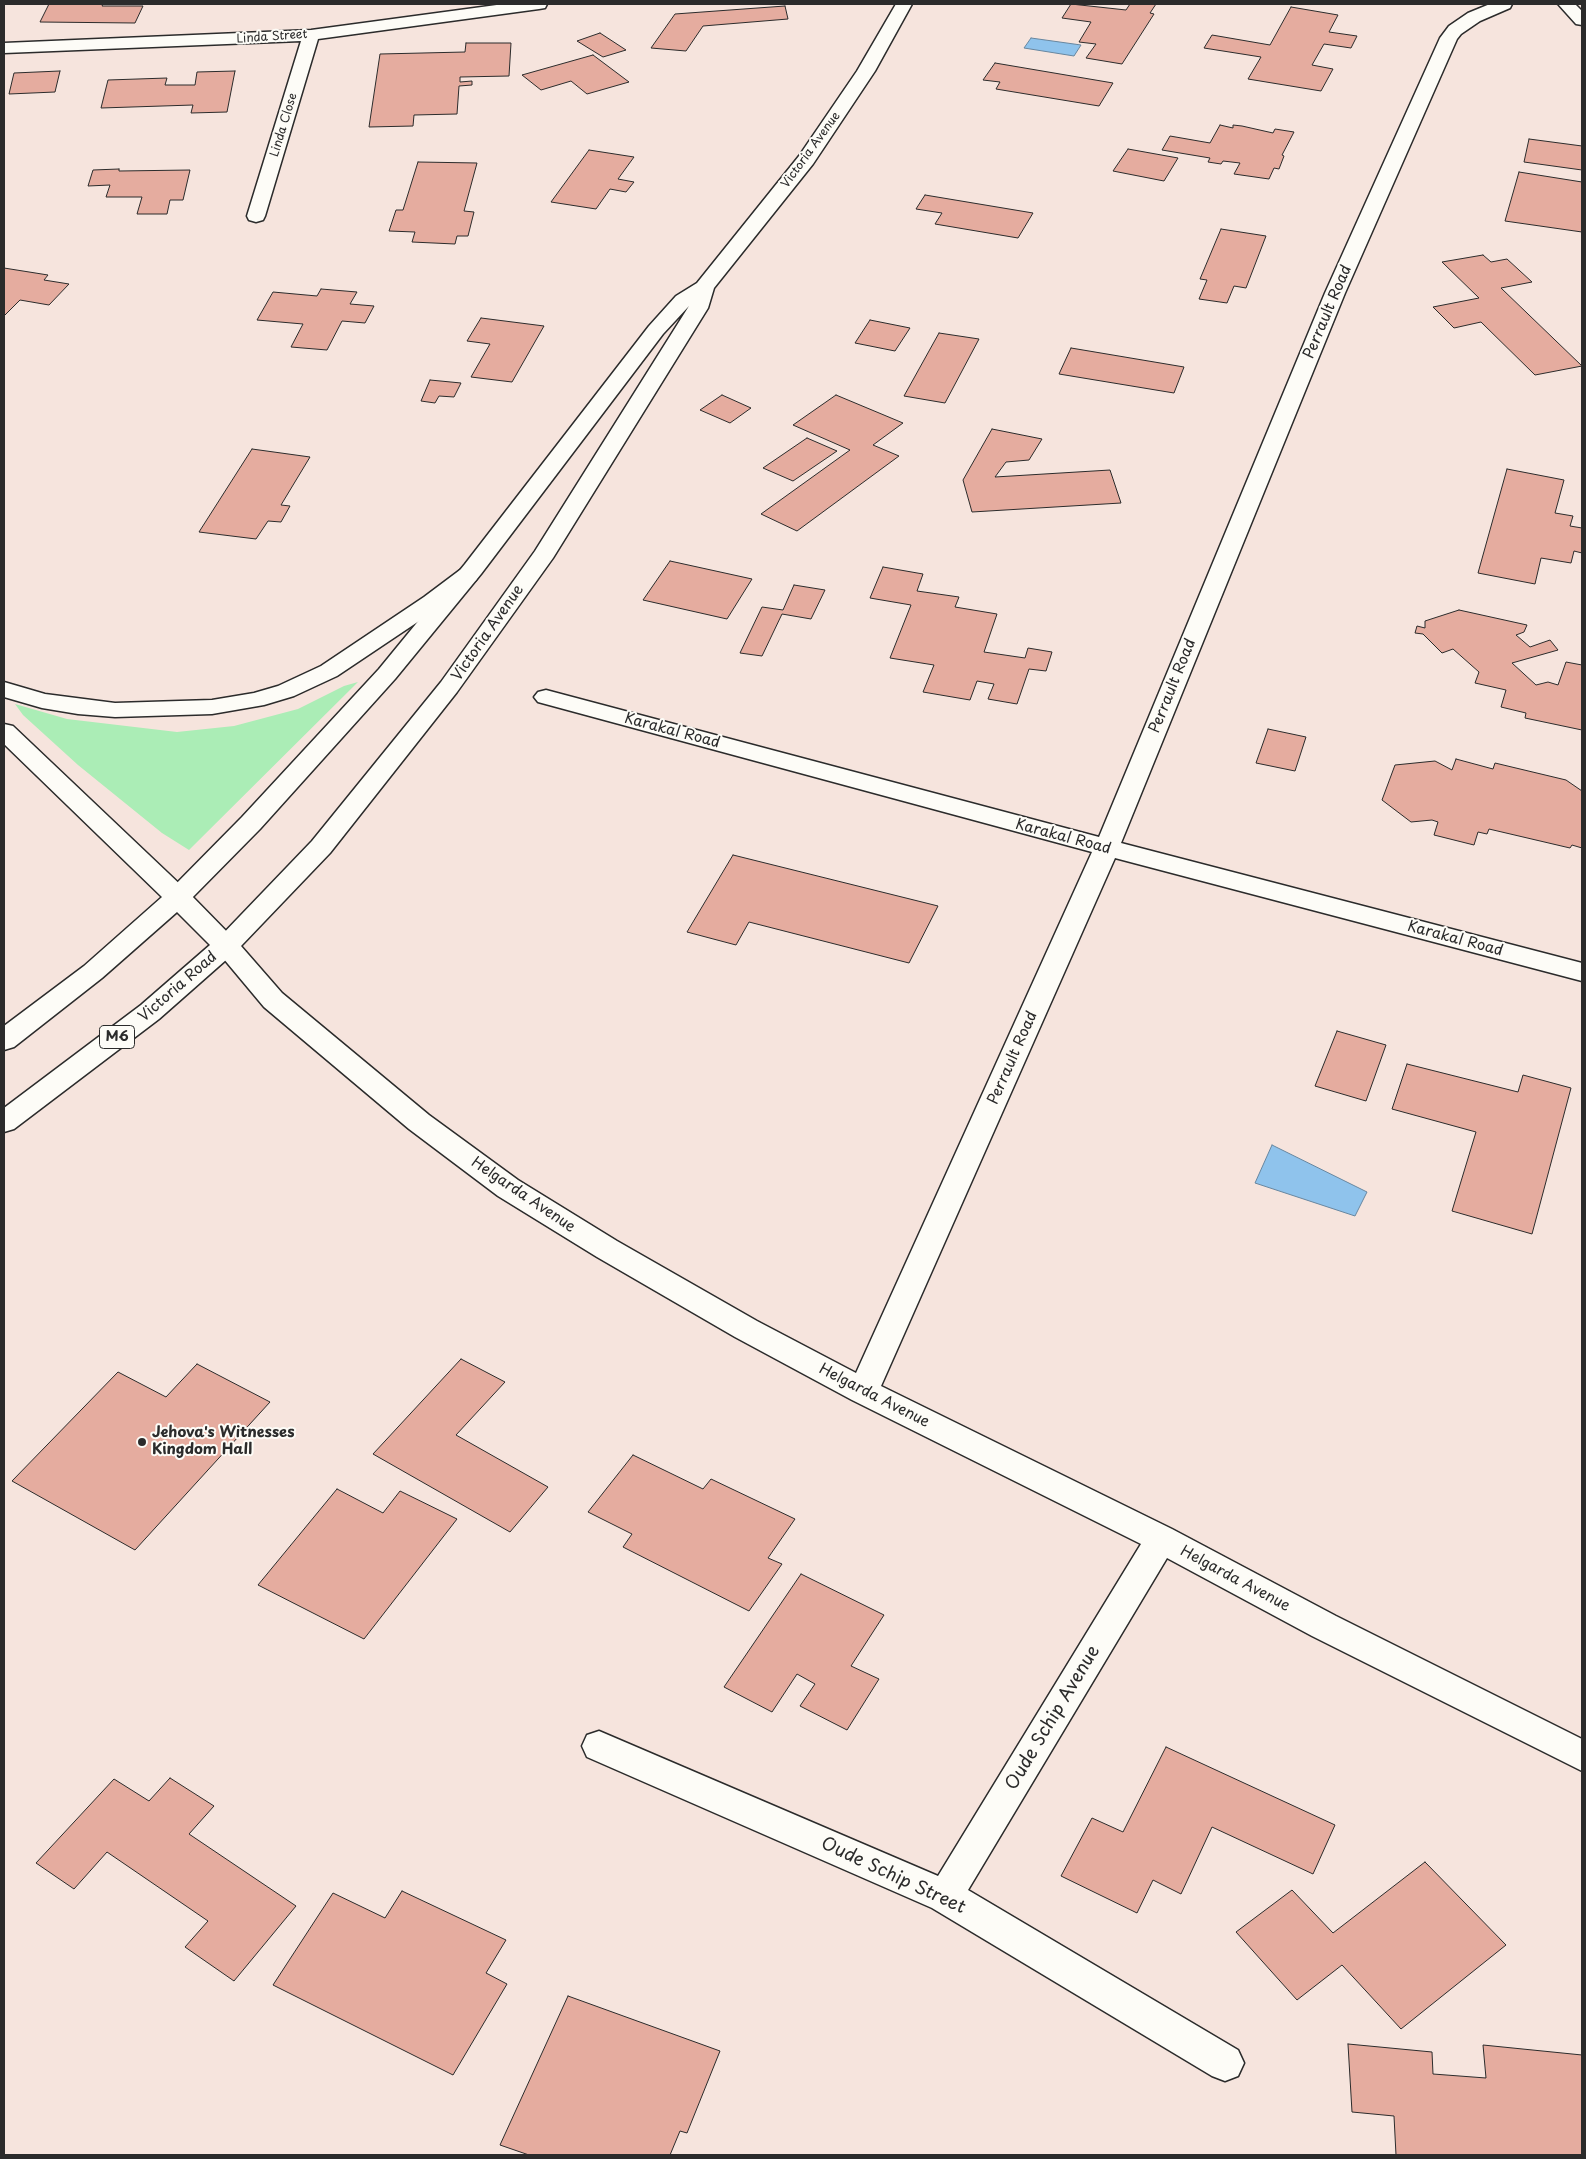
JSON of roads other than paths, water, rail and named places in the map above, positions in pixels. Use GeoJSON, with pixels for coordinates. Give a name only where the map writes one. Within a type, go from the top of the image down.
{"type":"FeatureCollection","features":[{"type":"Feature","properties":{"kind":"street","name":"Linda Street"},"geometry":{"type":"LineString","coordinates":[[4,48],[311,34],[539,4]]}},
{"type":"Feature","properties":{"kind":"street","name":"Victoria Avenue"},"geometry":{"type":"LineString","coordinates":[[178,897],[251,824],[381,681],[468,575],[656,330],[684,300],[704,287],[806,160],[866,71],[904,4]]}},
{"type":"Feature","properties":{"kind":"street","name":"Perrault Road"},"geometry":{"type":"LineString","coordinates":[[863,1391],[1107,848],[1335,293],[1449,38],[1455,30],[1474,17],[1504,4]]}},
{"type":"Feature","properties":{"kind":"street"},"geometry":{"type":"LineString","coordinates":[[1566,4],[1582,20]]}},
{"type":"Feature","properties":{"kind":"street","name":"Linda Close"},"geometry":{"type":"LineString","coordinates":[[256,216],[311,34]]}},
{"type":"Feature","properties":{"kind":"street","name":"Victoria Avenue"},"geometry":{"type":"LineString","coordinates":[[226,946],[321,847],[449,687],[545,553],[698,308],[704,287]]}},
{"type":"Feature","properties":{"kind":"street"},"geometry":{"type":"LineString","coordinates":[[4,689],[42,701],[78,707],[116,710],[170,710],[256,700],[286,691],[329,671],[468,575]]}},
{"type":"Feature","properties":{"kind":"street","name":"Karakal Road"},"geometry":{"type":"LineString","coordinates":[[546,697],[1107,848],[1582,972]]}},
{"type":"Feature","properties":{"kind":"street","name":"Victoria Road"},"geometry":{"type":"LineString","coordinates":[[4,730],[178,897],[226,946],[150,1012],[4,1122]]}},
{"type":"Feature","properties":{"kind":"street"},"geometry":{"type":"LineString","coordinates":[[4,1040],[93,972],[178,897]]}},
{"type":"Feature","properties":{"kind":"street","name":"Helgarda Avenue"},"geometry":{"type":"LineString","coordinates":[[226,946],[273,1000],[419,1122],[508,1188],[607,1249],[746,1329],[863,1391],[1160,1540],[1324,1626],[1582,1756]]}},
{"type":"Feature","properties":{"kind":"street","name":"Oude Schip Avenue"},"geometry":{"type":"LineString","coordinates":[[945,1896],[1160,1540]]}},
{"type":"Feature","properties":{"kind":"street","name":"Oude Schip Street"},"geometry":{"type":"LineString","coordinates":[[599,1746],[945,1896],[1225,2063]]}},
{"type":"Feature","properties":{"kind":"water"},"geometry":{"type":"Polygon","coordinates":[[[1031,38],[1081,45],[1074,56],[1024,48],[1031,38]]]}},
{"type":"Feature","properties":{"kind":"water"},"geometry":{"type":"Polygon","coordinates":[[[1272,1145],[1367,1192],[1355,1216],[1255,1183],[1272,1145]]]}},
{"type":"Feature","properties":{"kind":"place","name":"Jehova's Witnesses Kingdom Hall"},"geometry":{"type":"Point","coordinates":[142,1442]}}]}
